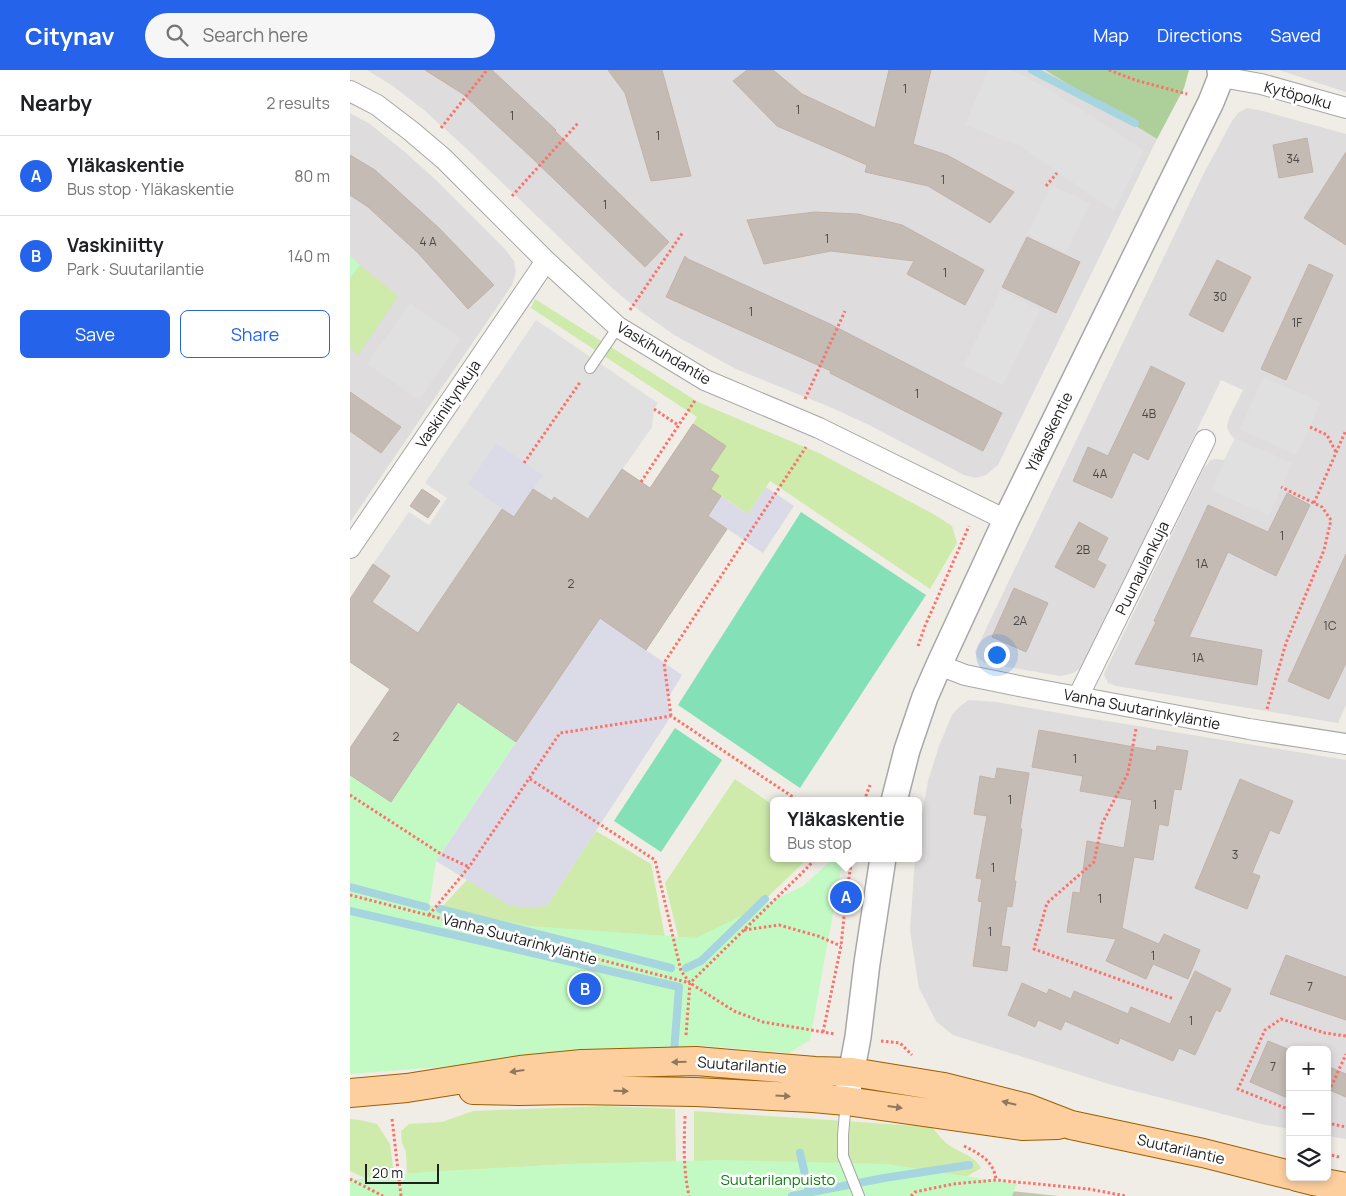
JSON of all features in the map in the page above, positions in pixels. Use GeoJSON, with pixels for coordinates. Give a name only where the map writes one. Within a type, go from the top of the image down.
{"type":"FeatureCollection","features":[{"type":"Feature","properties":{"kind":"main road","name":"Suutarilantie"},"geometry":{"type":"LineString","coordinates":[[350,1093],[407,1088],[520,1070],[582,1064],[696,1061],[815,1071],[852,1072],[944,1087],[1026,1108],[1071,1125],[1203,1153],[1286,1174]]}},
{"type":"Feature","properties":{"kind":"main road","name":"Suutarilantie"},"geometry":{"type":"LineString","coordinates":[[407,1088],[696,1092],[813,1098],[846,1100],[1022,1126],[1071,1125]]}},
{"type":"Feature","properties":{"kind":"main road","name":"Suutarilantie"},"geometry":{"type":"LineString","coordinates":[[1309,1181],[1346,1194]]}},
{"type":"Feature","properties":{"kind":"main road","name":"Suutarilantie"},"geometry":{"type":"LineString","coordinates":[[1315,1181],[1346,1187]]}},
{"type":"Feature","properties":{"kind":"street","name":"Kytöpolku"},"geometry":{"type":"LineString","coordinates":[[1221,74],[1346,108]]}},
{"type":"Feature","properties":{"kind":"street","name":"Yläkaskentie"},"geometry":{"type":"LineString","coordinates":[[895,797],[907,750],[925,697],[939,665],[1006,520],[1211,102],[1221,74]]}},
{"type":"Feature","properties":{"kind":"street","name":"Vaskihuhdantie"},"geometry":{"type":"LineString","coordinates":[[350,91],[376,105],[444,158],[546,261],[705,380],[819,428],[1006,520]]}},
{"type":"Feature","properties":{"kind":"street","name":"Vaskiniitynkuja"},"geometry":{"type":"LineString","coordinates":[[350,548],[546,261]]}},
{"type":"Feature","properties":{"kind":"street","name":"Puunaulankuja"},"geometry":{"type":"LineString","coordinates":[[1078,697],[1205,440]]}},
{"type":"Feature","properties":{"kind":"street","name":"Vanha Suutarinkyläntie"},"geometry":{"type":"LineString","coordinates":[[939,665],[965,674],[1078,697],[1262,731],[1346,744]]}},
{"type":"Feature","properties":{"kind":"street"},"geometry":{"type":"LineString","coordinates":[[846,1100],[862,1010],[882,862]]}},
{"type":"Feature","properties":{"kind":"lane"},"geometry":{"type":"LineString","coordinates":[[590,368],[624,319]]}},
{"type":"Feature","properties":{"kind":"lane"},"geometry":{"type":"LineString","coordinates":[[846,1100],[843,1135],[844,1156],[859,1196]]}},
{"type":"Feature","properties":{"kind":"path"},"geometry":{"type":"LineString","coordinates":[[438,131],[487,70]]}},
{"type":"Feature","properties":{"kind":"path"},"geometry":{"type":"LineString","coordinates":[[1109,70],[1135,80],[1187,94]]}},
{"type":"Feature","properties":{"kind":"path"},"geometry":{"type":"LineString","coordinates":[[509,199],[580,122]]}},
{"type":"Feature","properties":{"kind":"path"},"geometry":{"type":"LineString","coordinates":[[1046,186],[1057,173]]}},
{"type":"Feature","properties":{"kind":"path"},"geometry":{"type":"LineString","coordinates":[[624,319],[683,232]]}},
{"type":"Feature","properties":{"kind":"path"},"geometry":{"type":"LineString","coordinates":[[804,402],[845,311]]}},
{"type":"Feature","properties":{"kind":"path"},"geometry":{"type":"LineString","coordinates":[[524,463],[590,368]]}},
{"type":"Feature","properties":{"kind":"path"},"geometry":{"type":"LineString","coordinates":[[641,482],[699,394]]}},
{"type":"Feature","properties":{"kind":"path"},"geometry":{"type":"LineString","coordinates":[[654,408],[678,425]]}},
{"type":"Feature","properties":{"kind":"path"},"geometry":{"type":"LineString","coordinates":[[1310,427],[1327,435],[1336,452]]}},
{"type":"Feature","properties":{"kind":"path"},"geometry":{"type":"LineString","coordinates":[[1314,503],[1346,430]]}},
{"type":"Feature","properties":{"kind":"path"},"geometry":{"type":"LineString","coordinates":[[671,716],[664,663],[810,442]]}},
{"type":"Feature","properties":{"kind":"path"},"geometry":{"type":"LineString","coordinates":[[1262,731],[1269,697],[1286,643],[1324,550],[1331,520],[1322,507],[1281,488]]}},
{"type":"Feature","properties":{"kind":"path"},"geometry":{"type":"LineString","coordinates":[[1139,708],[1128,773],[1102,824],[1094,862],[1047,903],[1034,949],[1174,999]]}},
{"type":"Feature","properties":{"kind":"path"},"geometry":{"type":"LineString","coordinates":[[429,915],[468,867],[560,733],[671,716],[793,797]]}},
{"type":"Feature","properties":{"kind":"path"},"geometry":{"type":"LineString","coordinates":[[530,779],[655,860],[681,971],[690,983],[734,1011],[763,1022],[823,1032],[841,946],[851,862]]}},
{"type":"Feature","properties":{"kind":"path"},"geometry":{"type":"LineString","coordinates":[[350,795],[441,854],[468,867]]}},
{"type":"Feature","properties":{"kind":"path"},"geometry":{"type":"LineString","coordinates":[[686,1038],[690,983],[812,862]]}},
{"type":"Feature","properties":{"kind":"path","name":"Vanha Suutarinkyläntie"},"geometry":{"type":"LineString","coordinates":[[350,895],[690,983]]}},
{"type":"Feature","properties":{"kind":"path"},"geometry":{"type":"LineString","coordinates":[[744,930],[779,925],[818,936],[841,946]]}},
{"type":"Feature","properties":{"kind":"path"},"geometry":{"type":"LineString","coordinates":[[1286,1108],[1238,1089],[1265,1030],[1281,1019],[1325,1033],[1346,1036]]}},
{"type":"Feature","properties":{"kind":"path"},"geometry":{"type":"LineString","coordinates":[[1329,1091],[1346,1054]]}},
{"type":"Feature","properties":{"kind":"path"},"geometry":{"type":"LineString","coordinates":[[685,1111],[683,1149],[689,1196]]}},
{"type":"Feature","properties":{"kind":"path"},"geometry":{"type":"LineString","coordinates":[[392,1119],[401,1196]]}},
{"type":"Feature","properties":{"kind":"path"},"geometry":{"type":"LineString","coordinates":[[1331,1124],[1346,1127]]}},
{"type":"Feature","properties":{"kind":"path"},"geometry":{"type":"LineString","coordinates":[[956,1142],[981,1154],[995,1170],[996,1180]]}},
{"type":"Feature","properties":{"kind":"path"},"geometry":{"type":"LineString","coordinates":[[350,1179],[383,1196]]}},
{"type":"Feature","properties":{"kind":"path"},"geometry":{"type":"LineString","coordinates":[[911,1196],[915,1192],[953,1184],[996,1180],[1089,1189],[1126,1196]]}},
{"type":"Feature","properties":{"kind":"shaded area"},"geometry":{"type":"Polygon","coordinates":[[[367,70],[1045,70],[1157,139],[998,465],[986,475],[975,478],[964,475],[869,425],[830,407],[736,369],[676,336],[640,311],[612,288],[424,110],[393,86],[367,70]]]}},
{"type":"Feature","properties":{"kind":"shaded area"},"geometry":{"type":"Polygon","coordinates":[[[988,70],[1011,70],[1052,91],[1144,150],[1114,211],[1018,145],[965,125],[988,70]]]}},
{"type":"Feature","properties":{"kind":"shaded area"},"geometry":{"type":"Polygon","coordinates":[[[1279,70],[1346,70],[1346,92],[1279,70]]]}},
{"type":"Feature","properties":{"kind":"shaded area"},"geometry":{"type":"Polygon","coordinates":[[[1247,108],[1346,134],[1346,705],[1338,723],[1116,686],[1108,683],[1104,674],[1204,468],[1211,460],[1224,460],[1235,439],[1227,427],[1229,418],[1243,390],[1221,380],[1081,668],[1073,673],[1060,676],[985,663],[978,658],[975,652],[1204,173],[1232,121],[1238,113],[1247,108]]]}},
{"type":"Feature","properties":{"kind":"shaded area"},"geometry":{"type":"Polygon","coordinates":[[[350,113],[370,124],[437,181],[505,249],[514,261],[516,272],[512,285],[350,522],[350,113]]]}},
{"type":"Feature","properties":{"kind":"shaded area"},"geometry":{"type":"Polygon","coordinates":[[[1051,185],[1090,203],[1066,253],[1027,235],[1051,185]]]}},
{"type":"Feature","properties":{"kind":"shaded area"},"geometry":{"type":"Polygon","coordinates":[[[1001,290],[1040,310],[1003,385],[963,366],[1001,290]]]}},
{"type":"Feature","properties":{"kind":"shaded area"},"geometry":{"type":"Polygon","coordinates":[[[410,303],[461,339],[419,400],[367,364],[410,303]]]}},
{"type":"Feature","properties":{"kind":"shaded area"},"geometry":{"type":"Polygon","coordinates":[[[536,320],[658,403],[654,409],[652,427],[588,519],[555,497],[552,501],[521,480],[418,633],[372,602],[390,576],[373,564],[409,512],[429,525],[447,498],[425,483],[536,320]]]}},
{"type":"Feature","properties":{"kind":"shaded area"},"geometry":{"type":"Polygon","coordinates":[[[1263,377],[1321,402],[1297,455],[1240,430],[1263,377]]]}},
{"type":"Feature","properties":{"kind":"shaded area"},"geometry":{"type":"Polygon","coordinates":[[[1235,438],[1292,463],[1269,516],[1211,490],[1235,438]]]}},
{"type":"Feature","properties":{"kind":"shaded area"},"geometry":{"type":"Polygon","coordinates":[[[496,443],[543,475],[514,517],[468,484],[496,443]]]}},
{"type":"Feature","properties":{"kind":"shaded area"},"geometry":{"type":"Polygon","coordinates":[[[766,487],[794,506],[763,553],[708,516],[721,496],[748,514],[766,487]]]}},
{"type":"Feature","properties":{"kind":"shaded area"},"geometry":{"type":"Polygon","coordinates":[[[600,618],[682,675],[667,700],[671,716],[547,906],[525,908],[508,905],[436,861],[600,618]]]}},
{"type":"Feature","properties":{"kind":"shaded area"},"geometry":{"type":"Polygon","coordinates":[[[969,700],[996,702],[1346,760],[1346,1139],[1331,1137],[1331,1046],[1286,1046],[1286,1128],[1261,1124],[1112,1085],[953,1035],[936,1021],[919,988],[910,931],[915,862],[922,862],[922,814],[928,781],[939,746],[952,715],[969,700]]]}},
{"type":"Feature","properties":{"kind":"shaded area"},"geometry":{"type":"Polygon","coordinates":[[[983,1188],[1058,1196],[938,1196],[983,1188]]]}},
{"type":"Feature","properties":{"kind":"green space"},"geometry":{"type":"Polygon","coordinates":[[[1045,70],[1189,70],[1184,88],[1157,139],[1045,70]]]}},
{"type":"Feature","properties":{"kind":"green space"},"geometry":{"type":"Polygon","coordinates":[[[350,256],[360,265],[350,278],[350,256]]]}},
{"type":"Feature","properties":{"kind":"green space"},"geometry":{"type":"Polygon","coordinates":[[[360,265],[398,296],[358,355],[350,348],[350,278],[360,265]]]}},
{"type":"Feature","properties":{"kind":"green space"},"geometry":{"type":"Polygon","coordinates":[[[535,299],[698,402],[821,454],[952,526],[957,543],[930,589],[770,481],[748,514],[711,489],[719,476],[710,470],[726,446],[693,424],[697,417],[531,308],[535,299]]]}},
{"type":"Feature","properties":{"kind":"green space"},"geometry":{"type":"Polygon","coordinates":[[[801,512],[926,595],[800,788],[678,705],[801,512]]]}},
{"type":"Feature","properties":{"kind":"green space"},"geometry":{"type":"Polygon","coordinates":[[[458,702],[516,742],[436,861],[429,905],[529,926],[696,938],[803,886],[830,862],[842,862],[810,1040],[789,1053],[704,1046],[350,1074],[350,775],[391,802],[458,702]]]}},
{"type":"Feature","properties":{"kind":"green space"},"geometry":{"type":"Polygon","coordinates":[[[675,728],[722,760],[661,852],[614,821],[675,728]]]}},
{"type":"Feature","properties":{"kind":"green space"},"geometry":{"type":"Polygon","coordinates":[[[735,779],[770,803],[770,862],[803,862],[701,961],[686,968],[665,883],[735,779]]]}},
{"type":"Feature","properties":{"kind":"green space"},"geometry":{"type":"Polygon","coordinates":[[[596,831],[651,864],[671,968],[440,909],[468,879],[547,906],[596,831]]]}},
{"type":"Feature","properties":{"kind":"green space"},"geometry":{"type":"Polygon","coordinates":[[[606,1106],[675,1109],[676,1161],[680,1196],[626,1182],[615,1163],[407,1174],[406,1152],[402,1143],[401,1131],[409,1124],[442,1122],[473,1111],[606,1106]]]}},
{"type":"Feature","properties":{"kind":"green space"},"geometry":{"type":"Polygon","coordinates":[[[694,1111],[932,1127],[946,1143],[971,1158],[981,1168],[966,1177],[940,1173],[697,1196],[694,1161],[694,1111]]]}},
{"type":"Feature","properties":{"kind":"green space"},"geometry":{"type":"Polygon","coordinates":[[[350,1119],[377,1124],[390,1144],[394,1175],[365,1178],[350,1171],[350,1119]]]}},
{"type":"Feature","properties":{"kind":"green space","name":"Suutarilanpuisto"},"geometry":{"type":"Polygon","coordinates":[[[721,1160],[886,1164],[1017,1184],[1012,1196],[350,1196],[350,1180],[424,1172],[571,1164],[721,1160]]]}},
{"type":"Feature","properties":{"kind":"building"},"geometry":{"type":"Polygon","coordinates":[[[425,70],[492,70],[556,130],[669,242],[645,267],[463,94],[425,70]]]}},
{"type":"Feature","properties":{"kind":"building"},"geometry":{"type":"Polygon","coordinates":[[[608,70],[662,70],[691,176],[651,181],[625,93],[608,70]]]}},
{"type":"Feature","properties":{"kind":"building"},"geometry":{"type":"Polygon","coordinates":[[[747,70],[773,70],[802,94],[875,128],[889,70],[931,70],[913,144],[947,155],[1014,192],[990,223],[928,186],[865,172],[867,165],[777,126],[733,81],[747,70]]]}},
{"type":"Feature","properties":{"kind":"building"},"geometry":{"type":"Polygon","coordinates":[[[1307,138],[1313,172],[1279,178],[1273,145],[1307,138]]]}},
{"type":"Feature","properties":{"kind":"building"},"geometry":{"type":"Polygon","coordinates":[[[1346,152],[1346,245],[1304,218],[1346,152]]]}},
{"type":"Feature","properties":{"kind":"building"},"geometry":{"type":"Polygon","coordinates":[[[350,155],[375,170],[439,228],[494,285],[468,309],[418,253],[368,207],[350,195],[350,155]]]}},
{"type":"Feature","properties":{"kind":"building"},"geometry":{"type":"Polygon","coordinates":[[[815,212],[858,214],[902,225],[984,270],[965,305],[907,274],[914,261],[831,251],[764,264],[747,220],[815,212]]]}},
{"type":"Feature","properties":{"kind":"building"},"geometry":{"type":"Polygon","coordinates":[[[1027,237],[1080,262],[1056,313],[1002,287],[1027,237]]]}},
{"type":"Feature","properties":{"kind":"building"},"geometry":{"type":"Polygon","coordinates":[[[685,256],[830,324],[1002,413],[983,451],[830,373],[831,371],[666,297],[685,256]]]}},
{"type":"Feature","properties":{"kind":"building"},"geometry":{"type":"Polygon","coordinates":[[[1217,260],[1251,277],[1223,332],[1189,315],[1217,260]]]}},
{"type":"Feature","properties":{"kind":"building"},"geometry":{"type":"Polygon","coordinates":[[[1309,264],[1333,275],[1286,380],[1261,369],[1309,264]]]}},
{"type":"Feature","properties":{"kind":"building"},"geometry":{"type":"Polygon","coordinates":[[[1151,366],[1185,383],[1148,460],[1133,452],[1112,498],[1073,481],[1088,447],[1108,456],[1151,366]]]}},
{"type":"Feature","properties":{"kind":"building"},"geometry":{"type":"Polygon","coordinates":[[[350,392],[401,427],[381,453],[350,431],[350,392]]]}},
{"type":"Feature","properties":{"kind":"building"},"geometry":{"type":"Polygon","coordinates":[[[693,424],[726,446],[710,470],[719,476],[711,489],[721,496],[708,516],[727,529],[646,650],[600,618],[516,742],[458,702],[391,802],[350,775],[350,748],[390,689],[350,662],[350,599],[373,564],[390,576],[372,602],[418,633],[502,509],[514,517],[533,489],[552,501],[554,497],[588,519],[622,469],[650,488],[693,424]]]}},
{"type":"Feature","properties":{"kind":"building"},"geometry":{"type":"Polygon","coordinates":[[[422,489],[440,501],[428,518],[410,506],[422,489]]]}},
{"type":"Feature","properties":{"kind":"building"},"geometry":{"type":"Polygon","coordinates":[[[1287,493],[1310,505],[1276,576],[1228,552],[1189,637],[1262,650],[1257,685],[1135,664],[1156,622],[1154,621],[1208,505],[1268,532],[1287,493]]]}},
{"type":"Feature","properties":{"kind":"building"},"geometry":{"type":"Polygon","coordinates":[[[1079,522],[1108,538],[1097,560],[1106,565],[1094,588],[1055,567],[1079,522]]]}},
{"type":"Feature","properties":{"kind":"building"},"geometry":{"type":"Polygon","coordinates":[[[1346,554],[1346,663],[1329,699],[1288,681],[1346,554]]]}},
{"type":"Feature","properties":{"kind":"building"},"geometry":{"type":"Polygon","coordinates":[[[1014,588],[1048,603],[1026,652],[992,637],[1014,588]]]}},
{"type":"Feature","properties":{"kind":"building"},"geometry":{"type":"Polygon","coordinates":[[[1039,730],[1156,751],[1157,746],[1188,751],[1181,790],[1174,789],[1168,826],[1159,824],[1153,860],[1134,857],[1122,928],[1159,944],[1164,934],[1200,950],[1188,979],[1153,964],[1146,979],[1106,961],[1116,939],[1067,932],[1073,892],[1080,893],[1087,841],[1124,848],[1132,800],[1080,791],[1083,776],[1032,767],[1039,730]]]}},
{"type":"Feature","properties":{"kind":"building"},"geometry":{"type":"Polygon","coordinates":[[[997,768],[1029,773],[1020,828],[1022,829],[1012,907],[1007,906],[1001,946],[1010,947],[1007,971],[973,966],[982,902],[978,901],[982,879],[976,878],[987,816],[974,814],[980,776],[995,779],[997,768]]]}},
{"type":"Feature","properties":{"kind":"building"},"geometry":{"type":"Polygon","coordinates":[[[1240,779],[1293,801],[1279,834],[1270,830],[1252,873],[1260,876],[1247,909],[1195,888],[1240,779]]]}},
{"type":"Feature","properties":{"kind":"building"},"geometry":{"type":"Polygon","coordinates":[[[1286,955],[1346,977],[1346,1020],[1270,994],[1286,955]]]}},
{"type":"Feature","properties":{"kind":"building"},"geometry":{"type":"Polygon","coordinates":[[[1195,971],[1231,989],[1220,1012],[1216,1010],[1195,1055],[1179,1048],[1173,1061],[1120,1038],[1118,1044],[1065,1021],[1061,1030],[1038,1020],[1035,1027],[1008,1015],[1022,983],[1047,994],[1049,989],[1071,999],[1074,991],[1128,1014],[1131,1007],[1170,1024],[1195,971]]]}},
{"type":"Feature","properties":{"kind":"building"},"geometry":{"type":"Polygon","coordinates":[[[1268,1041],[1286,1048],[1286,1097],[1250,1082],[1268,1041]]]}},
{"type":"Feature","properties":{"kind":"building"},"geometry":{"type":"Polygon","coordinates":[[[1331,1068],[1346,1074],[1346,1097],[1331,1091],[1331,1068]]]}},
{"type":"Feature","properties":{"kind":"waterway"},"geometry":{"type":"LineString","coordinates":[[1032,70],[1135,123]]}},
{"type":"Feature","properties":{"kind":"waterway"},"geometry":{"type":"LineString","coordinates":[[350,887],[426,907]]}},
{"type":"Feature","properties":{"kind":"waterway"},"geometry":{"type":"LineString","coordinates":[[686,968],[701,961],[765,899]]}},
{"type":"Feature","properties":{"kind":"waterway"},"geometry":{"type":"LineString","coordinates":[[440,909],[671,968]]}},
{"type":"Feature","properties":{"kind":"waterway"},"geometry":{"type":"LineString","coordinates":[[350,911],[679,987],[674,1052]]}},
{"type":"Feature","properties":{"kind":"waterway"},"geometry":{"type":"LineString","coordinates":[[800,1153],[810,1196]]}},
{"type":"Feature","properties":{"kind":"waterway"},"geometry":{"type":"LineString","coordinates":[[792,1196],[884,1178],[969,1165]]}},
{"type":"Feature","properties":{"kind":"place","name":"Yläkaskentie"},"geometry":{"type":"Point","coordinates":[846,897]}},
{"type":"Feature","properties":{"kind":"place","name":"Vaskiniitty"},"geometry":{"type":"Point","coordinates":[585,989]}}]}
